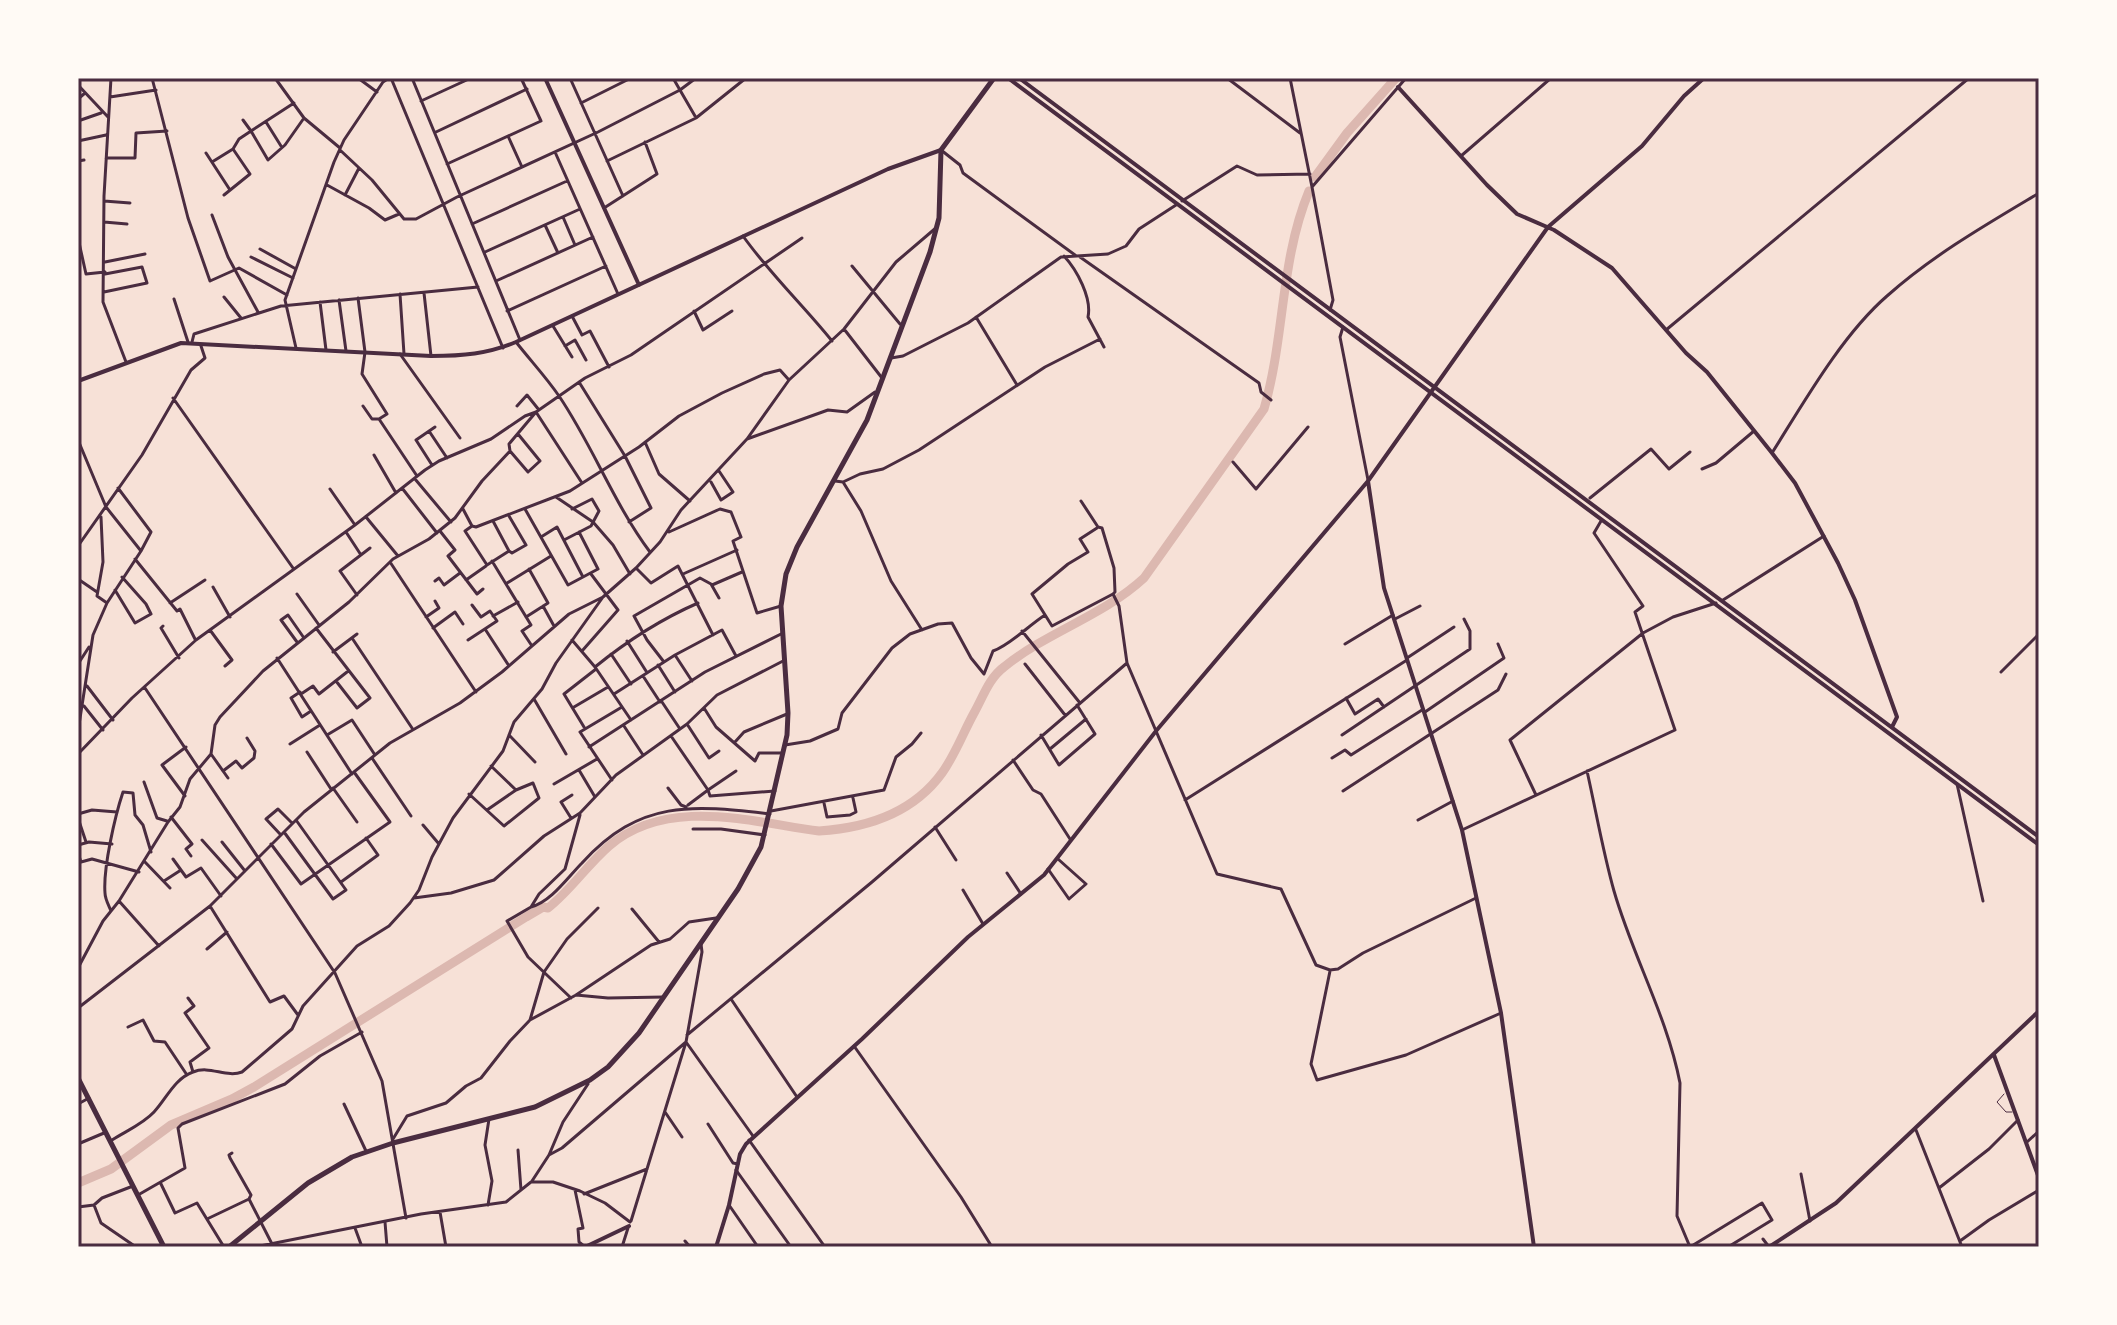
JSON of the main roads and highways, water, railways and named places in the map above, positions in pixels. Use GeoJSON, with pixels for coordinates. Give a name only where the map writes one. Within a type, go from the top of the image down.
{"type":"FeatureCollection","features":[{"type":"Feature","properties":{"kind":"main road"},"geometry":{"type":"LineString","coordinates":[[226,1247],[322,1173],[366,1151],[393,1141],[549,1102],[590,1080],[622,1053],[701,944],[751,867],[770,814],[784,753],[788,713],[781,606],[783,585],[791,561],[867,420],[937,227],[941,150],[994,78]]}},
{"type":"Feature","properties":{"kind":"main road"},"geometry":{"type":"LineString","coordinates":[[78,1078],[164,1247]]}},
{"type":"Feature","properties":{"kind":"waterway"},"geometry":{"type":"LineString","coordinates":[[1315,177],[1347,133],[1396,78]]}},
{"type":"Feature","properties":{"kind":"waterway"},"geometry":{"type":"LineString","coordinates":[[78,1183],[111,1169],[171,1125],[254,1087],[526,917],[543,907],[548,908],[609,846],[632,831],[657,821],[710,816],[819,831],[837,829],[871,822],[917,799],[947,766],[999,671],[1038,644],[1111,603],[1144,578],[1264,409],[1293,244],[1309,191]]}}]}
